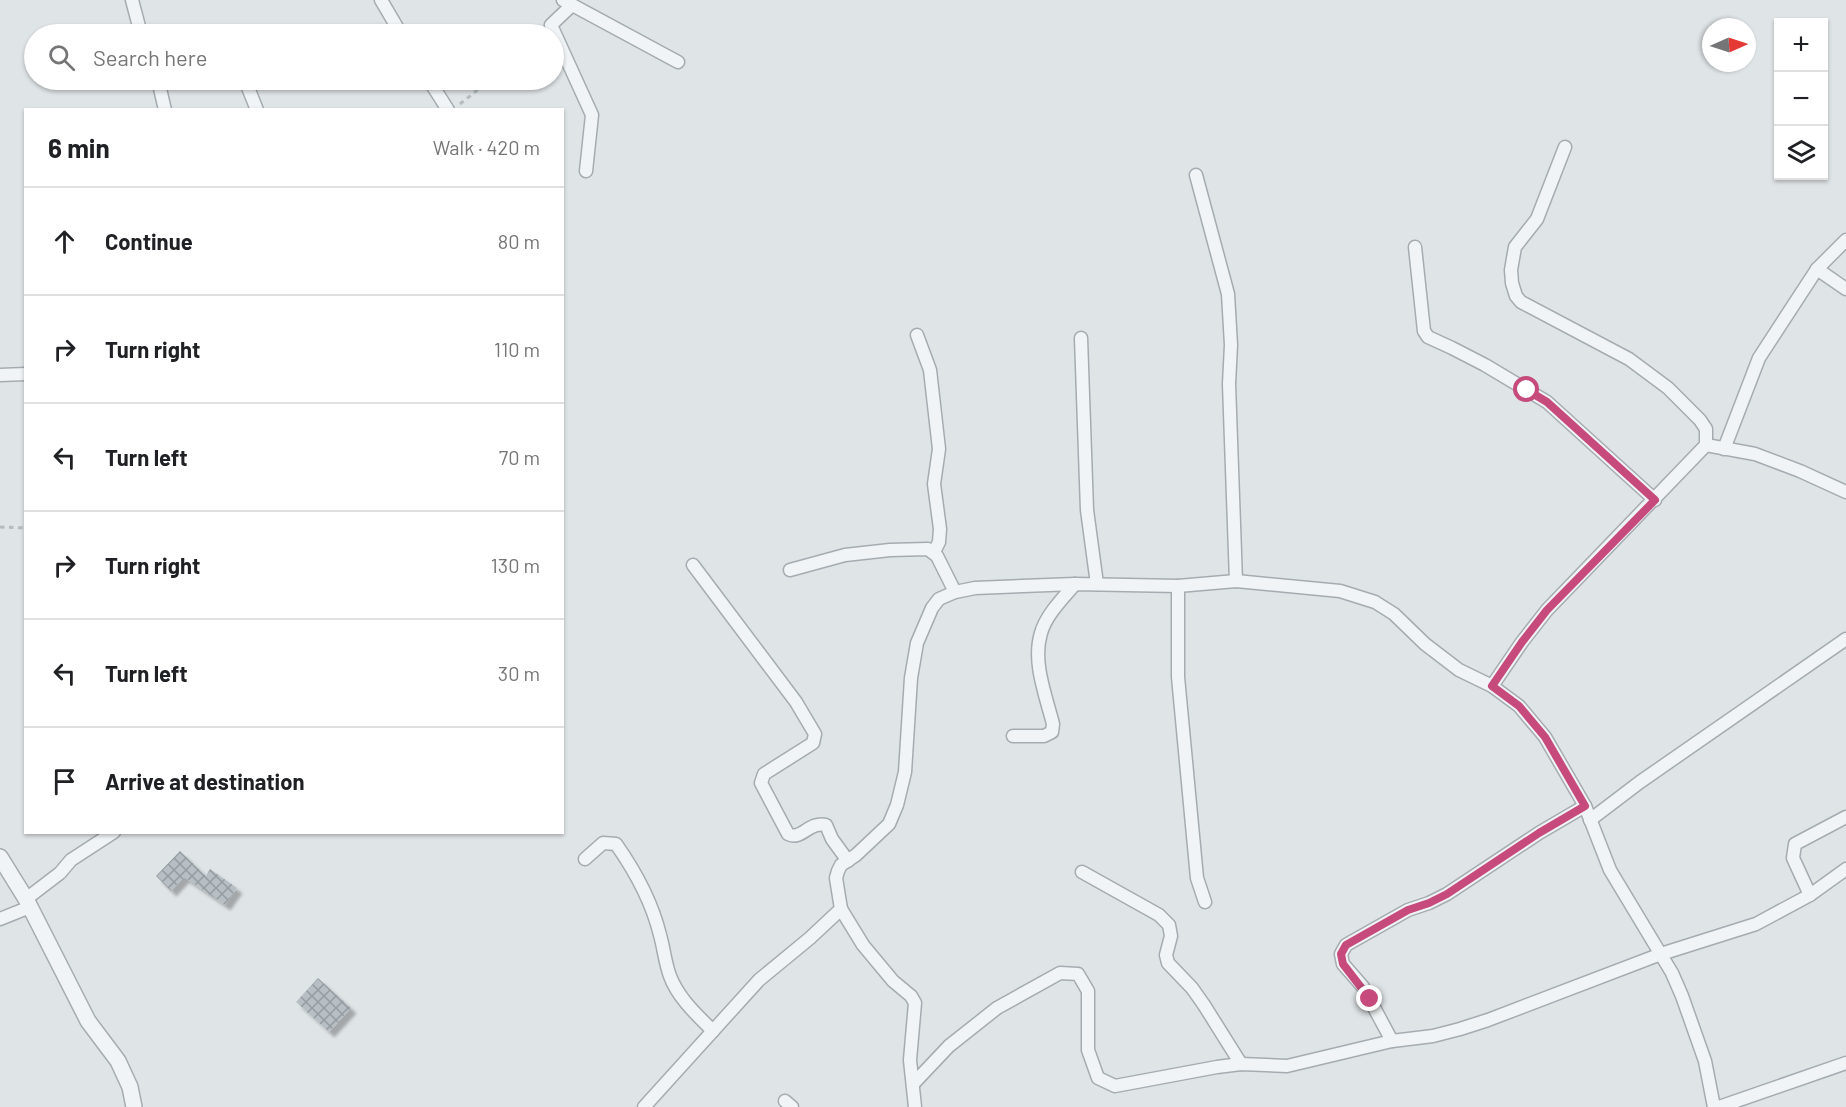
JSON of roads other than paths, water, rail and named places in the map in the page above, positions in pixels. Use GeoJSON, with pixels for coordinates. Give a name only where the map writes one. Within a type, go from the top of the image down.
{"type":"FeatureCollection","features":[{"type":"Feature","properties":{"kind":"street"},"geometry":{"type":"LineString","coordinates":[[132,0],[138,24]]}},
{"type":"Feature","properties":{"kind":"street"},"geometry":{"type":"LineString","coordinates":[[381,0],[396,24]]}},
{"type":"Feature","properties":{"kind":"street"},"geometry":{"type":"LineString","coordinates":[[552,24],[567,3],[678,62]]}},
{"type":"Feature","properties":{"kind":"street"},"geometry":{"type":"LineString","coordinates":[[564,54],[592,115],[586,171]]}},
{"type":"Feature","properties":{"kind":"street"},"geometry":{"type":"LineString","coordinates":[[160,90],[165,108]]}},
{"type":"Feature","properties":{"kind":"street"},"geometry":{"type":"LineString","coordinates":[[249,90],[256,108]]}},
{"type":"Feature","properties":{"kind":"street"},"geometry":{"type":"LineString","coordinates":[[435,90],[447,108]]}},
{"type":"Feature","properties":{"kind":"street"},"geometry":{"type":"LineString","coordinates":[[1492,686],[1547,610],[1706,445],[1706,429],[1700,420],[1668,388],[1629,359],[1521,302],[1515,296],[1511,270],[1515,247],[1537,219],[1565,147]]}},
{"type":"Feature","properties":{"kind":"street"},"geometry":{"type":"LineString","coordinates":[[1196,175],[1228,294],[1236,581]]}},
{"type":"Feature","properties":{"kind":"street"},"geometry":{"type":"LineString","coordinates":[[1724,449],[1759,358],[1817,269],[1846,240]]}},
{"type":"Feature","properties":{"kind":"street"},"geometry":{"type":"LineString","coordinates":[[1415,248],[1425,331],[1428,337],[1477,361],[1547,402],[1655,500]]}},
{"type":"Feature","properties":{"kind":"street"},"geometry":{"type":"LineString","coordinates":[[1817,269],[1846,290]]}},
{"type":"Feature","properties":{"kind":"street"},"geometry":{"type":"LineString","coordinates":[[918,335],[930,370],[939,449],[934,484],[940,529],[939,542],[934,552]]}},
{"type":"Feature","properties":{"kind":"street"},"geometry":{"type":"LineString","coordinates":[[1081,338],[1087,510],[1097,584]]}},
{"type":"Feature","properties":{"kind":"street"},"geometry":{"type":"LineString","coordinates":[[0,375],[24,374]]}},
{"type":"Feature","properties":{"kind":"street"},"geometry":{"type":"LineString","coordinates":[[1706,445],[1755,454],[1846,492]]}},
{"type":"Feature","properties":{"kind":"street"},"geometry":{"type":"LineString","coordinates":[[790,570],[845,555],[922,549],[934,552],[955,592]]}},
{"type":"Feature","properties":{"kind":"street"},"geometry":{"type":"LineString","coordinates":[[693,565],[795,702],[815,734],[813,743],[764,774],[761,783],[788,834],[797,836],[813,825],[826,825],[832,839],[848,861]]}},
{"type":"Feature","properties":{"kind":"street"},"geometry":{"type":"LineString","coordinates":[[915,1107],[910,1059],[915,1003],[863,945],[841,909],[836,878],[841,865],[867,846],[889,824],[897,805],[905,772],[911,678],[917,643],[932,608],[939,599],[955,592],[975,588],[1075,584],[1178,586],[1236,581],[1340,591],[1375,602],[1394,614],[1425,644],[1459,670],[1492,686],[1519,706],[1545,737],[1585,806],[1610,870],[1661,954],[1682,996],[1705,1061],[1716,1107],[1846,1063]]}},
{"type":"Feature","properties":{"kind":"street"},"geometry":{"type":"LineString","coordinates":[[1013,736],[1044,736],[1052,732],[1053,724],[1040,671],[1038,646],[1041,632],[1049,617],[1075,584]]}},
{"type":"Feature","properties":{"kind":"street"},"geometry":{"type":"LineString","coordinates":[[1178,586],[1177,652],[1180,703],[1197,878],[1205,902]]}},
{"type":"Feature","properties":{"kind":"street"},"geometry":{"type":"LineString","coordinates":[[1590,820],[1640,782],[1846,639]]}},
{"type":"Feature","properties":{"kind":"street"},"geometry":{"type":"LineString","coordinates":[[1392,1041],[1363,987],[1343,964],[1341,954],[1346,945],[1408,910],[1447,894],[1539,833],[1585,806]]}},
{"type":"Feature","properties":{"kind":"street"},"geometry":{"type":"LineString","coordinates":[[1810,895],[1793,858],[1794,843],[1846,817]]}},
{"type":"Feature","properties":{"kind":"street"},"geometry":{"type":"LineString","coordinates":[[0,919],[28,903],[71,860],[111,834]]}},
{"type":"Feature","properties":{"kind":"street"},"geometry":{"type":"LineString","coordinates":[[585,859],[603,843],[615,844],[630,863],[646,895],[660,934],[670,978],[683,999],[713,1031]]}},
{"type":"Feature","properties":{"kind":"street"},"geometry":{"type":"LineString","coordinates":[[0,857],[28,903],[88,1021],[118,1061],[130,1087],[134,1107]]}},
{"type":"Feature","properties":{"kind":"street"},"geometry":{"type":"LineString","coordinates":[[914,1083],[949,1046],[998,1008],[1059,973],[1077,974],[1088,991],[1088,1050],[1098,1078],[1115,1086],[1241,1064],[1287,1066],[1392,1041],[1433,1036],[1488,1020],[1661,954],[1756,924],[1810,895],[1846,869]]}},
{"type":"Feature","properties":{"kind":"street"},"geometry":{"type":"LineString","coordinates":[[1082,872],[1159,915],[1168,925],[1171,936],[1166,955],[1168,963],[1204,1005],[1241,1064]]}},
{"type":"Feature","properties":{"kind":"street"},"geometry":{"type":"LineString","coordinates":[[644,1107],[759,980],[819,931],[841,909]]}}]}
